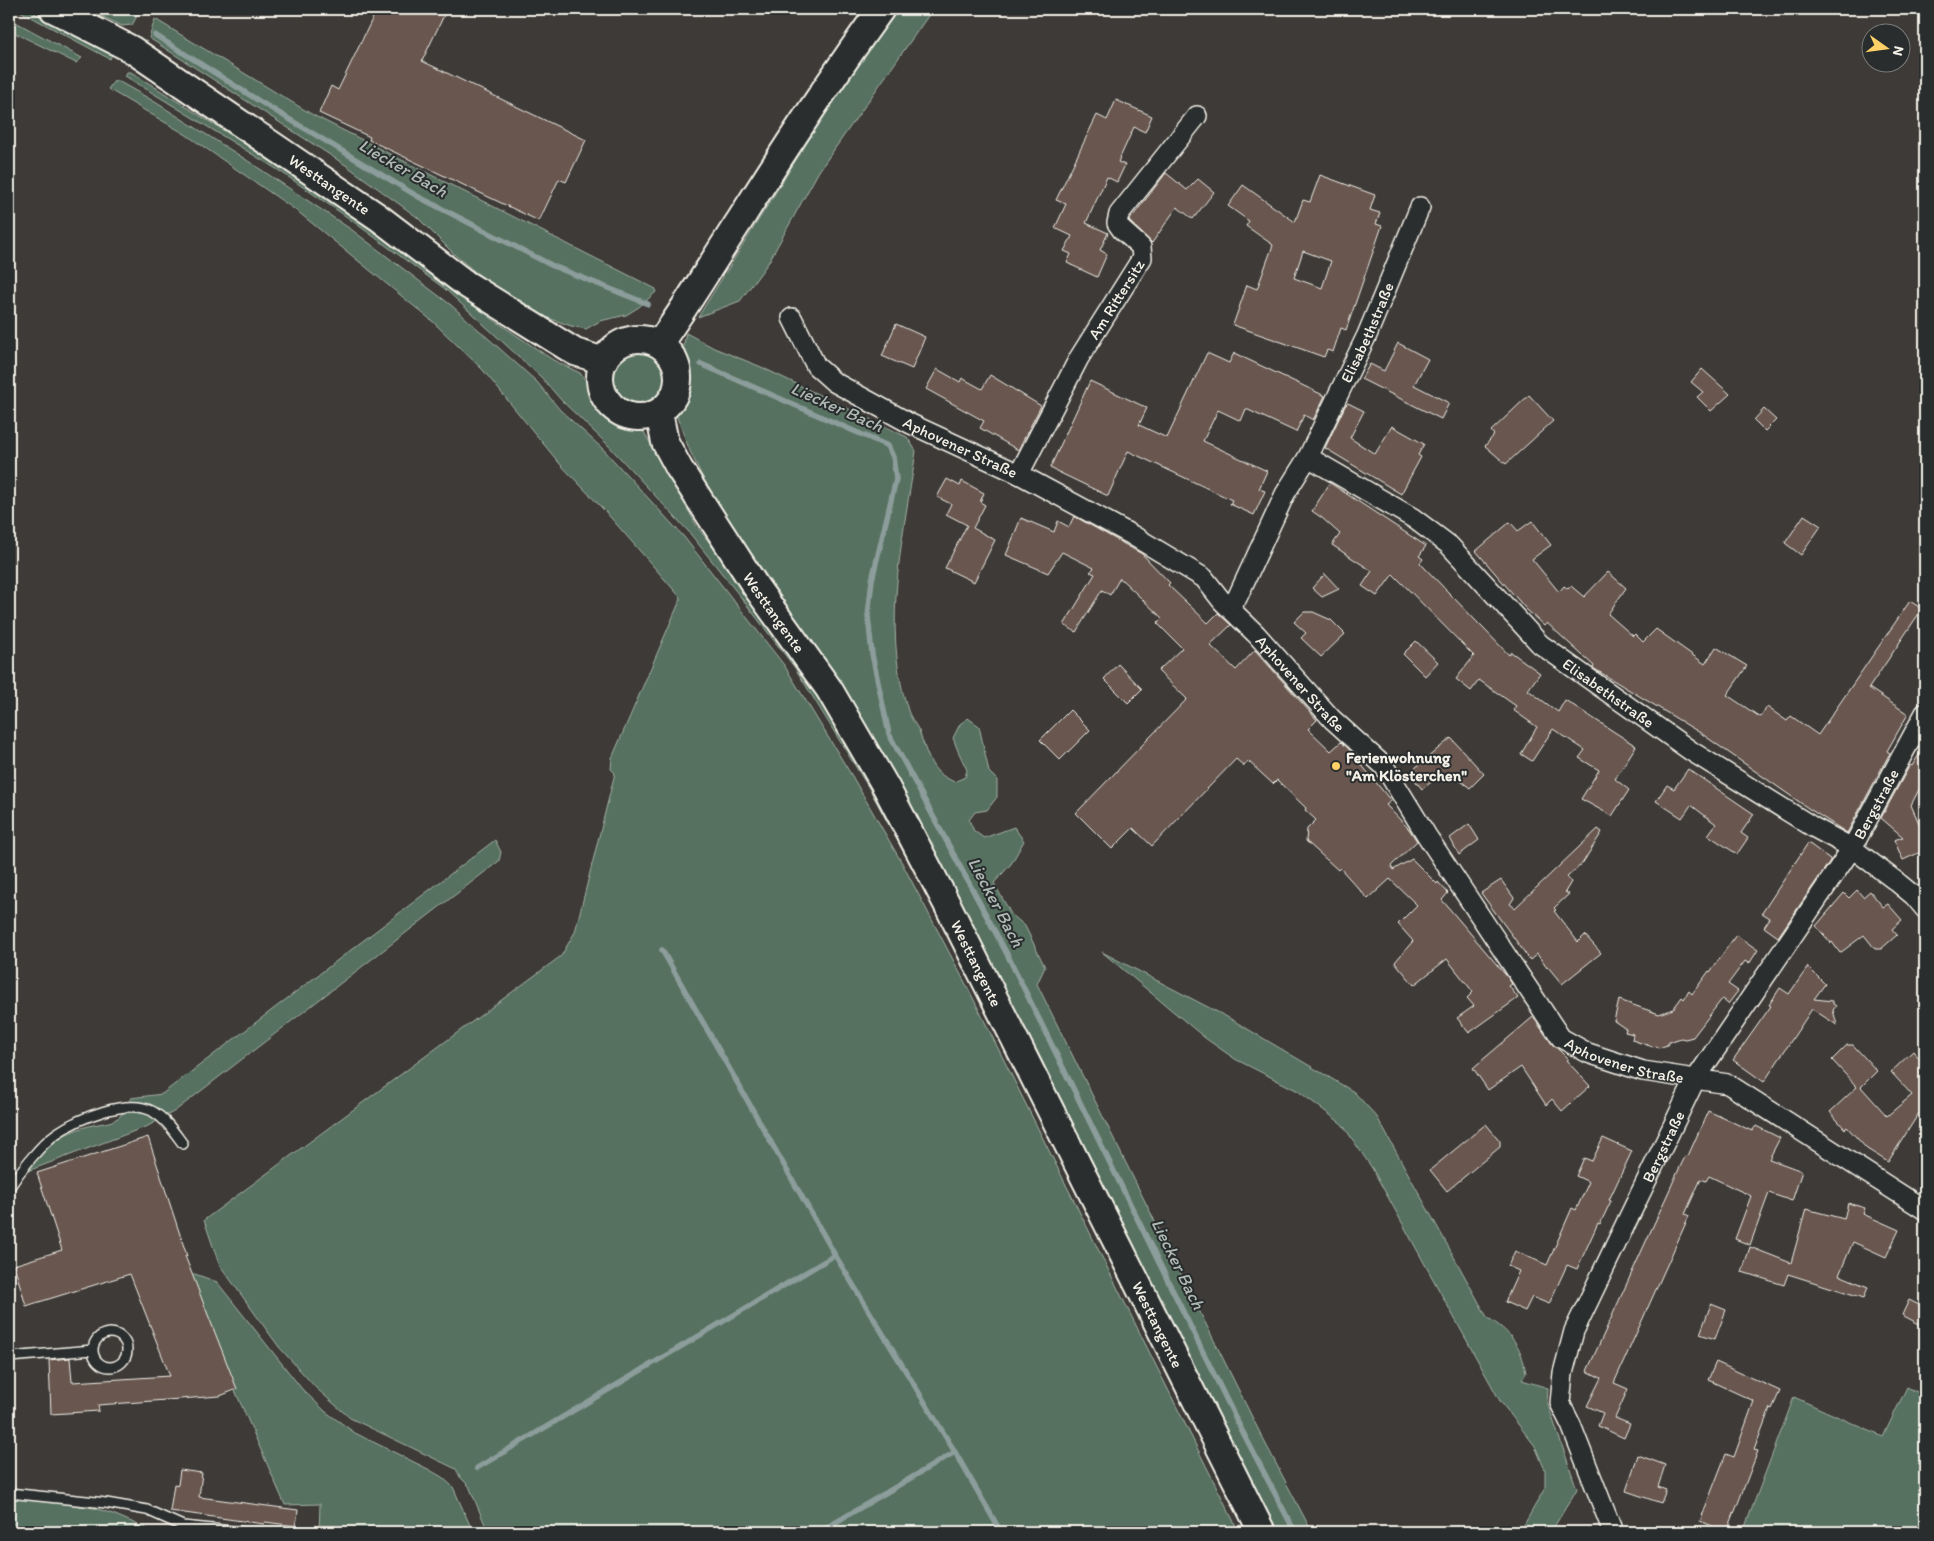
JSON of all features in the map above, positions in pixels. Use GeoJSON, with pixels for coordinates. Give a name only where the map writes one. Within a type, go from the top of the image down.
{"type":"FeatureCollection","features":[{"type":"Feature","properties":{"kind":"main road","name":"Westtangente"},"geometry":{"type":"LineString","coordinates":[[53,9],[131,49],[378,217],[466,284],[575,352],[604,361]]}},
{"type":"Feature","properties":{"kind":"main road"},"geometry":{"type":"LineString","coordinates":[[659,344],[684,309],[782,154],[881,9]]}},
{"type":"Feature","properties":{"kind":"main road"},"geometry":{"type":"LineString","coordinates":[[634,339],[647,339],[659,344],[668,351],[675,361],[678,372],[678,384],[672,400],[659,412],[649,417],[627,416],[616,411],[608,403],[600,383],[600,371],[611,350],[621,342],[634,339]]}},
{"type":"Feature","properties":{"kind":"main road","name":"Westtangente"},"geometry":{"type":"LineString","coordinates":[[659,412],[665,442],[680,468],[756,587],[828,689],[886,787],[949,908],[1262,1532]]}},
{"type":"Feature","properties":{"kind":"street","name":"Am Rittersitz"},"geometry":{"type":"LineString","coordinates":[[1019,474],[1080,358],[1142,258],[1141,247],[1117,223],[1119,214],[1197,116]]}},
{"type":"Feature","properties":{"kind":"street","name":"Elisabethstraße"},"geometry":{"type":"LineString","coordinates":[[1228,606],[1237,598],[1285,494],[1308,457],[1367,335],[1420,207]]}},
{"type":"Feature","properties":{"kind":"street","name":"Aphovener Straße"},"geometry":{"type":"LineString","coordinates":[[792,318],[816,366],[834,382],[911,424],[1019,474],[1132,535],[1204,578],[1332,719],[1384,766],[1427,836],[1561,1038],[1588,1053],[1643,1071],[1728,1084],[1925,1210]]}},
{"type":"Feature","properties":{"kind":"street","name":"Elisabethstraße"},"geometry":{"type":"LineString","coordinates":[[1308,457],[1413,518],[1450,545],[1540,644],[1566,664],[1691,751],[1812,827],[1852,848],[1903,886],[1925,909]]}},
{"type":"Feature","properties":{"kind":"street","name":"Bergstraße"},"geometry":{"type":"LineString","coordinates":[[1613,1532],[1571,1425],[1560,1404],[1563,1373],[1574,1331],[1695,1080],[1852,848],[1925,713]]}},
{"type":"Feature","properties":{"kind":"lane"},"geometry":{"type":"LineString","coordinates":[[9,1188],[22,1168],[56,1133],[93,1114],[111,1109],[135,1107],[150,1110],[165,1120],[183,1144]]}},
{"type":"Feature","properties":{"kind":"lane"},"geometry":{"type":"LineString","coordinates":[[9,1357],[93,1350]]}},
{"type":"Feature","properties":{"kind":"lane"},"geometry":{"type":"LineString","coordinates":[[9,1493],[106,1503],[147,1510],[183,1526],[242,1532]]}},
{"type":"Feature","properties":{"kind":"green space"},"geometry":{"type":"Polygon","coordinates":[[[16,9],[27,9],[112,54],[110,59],[16,9]]]}},
{"type":"Feature","properties":{"kind":"green space"},"geometry":{"type":"Polygon","coordinates":[[[86,9],[141,9],[132,25],[122,26],[86,9]]]}},
{"type":"Feature","properties":{"kind":"green space"},"geometry":{"type":"Polygon","coordinates":[[[899,9],[933,9],[819,171],[768,263],[740,301],[698,317],[837,94],[899,9]]]}},
{"type":"Feature","properties":{"kind":"green space"},"geometry":{"type":"Polygon","coordinates":[[[9,19],[82,58],[76,63],[9,30],[9,19]]]}},
{"type":"Feature","properties":{"kind":"green space"},"geometry":{"type":"Polygon","coordinates":[[[155,19],[313,115],[656,289],[656,292],[639,307],[626,315],[600,321],[586,329],[540,315],[511,301],[456,256],[417,217],[347,166],[149,38],[155,19]]]}},
{"type":"Feature","properties":{"kind":"green space"},"geometry":{"type":"Polygon","coordinates":[[[127,72],[131,72],[261,154],[362,221],[494,320],[553,360],[580,373],[590,386],[592,401],[607,419],[625,428],[644,432],[697,526],[802,668],[879,793],[1253,1532],[1247,1532],[943,925],[870,790],[795,668],[743,600],[688,531],[607,444],[561,400],[542,378],[445,289],[347,217],[278,170],[125,76],[127,72]]]}},
{"type":"Feature","properties":{"kind":"green space"},"geometry":{"type":"Polygon","coordinates":[[[114,81],[118,81],[155,102],[352,230],[451,305],[537,382],[560,410],[604,450],[684,537],[784,665],[852,776],[902,863],[969,990],[1239,1532],[488,1532],[469,1486],[460,1477],[456,1469],[350,1418],[316,1388],[279,1347],[219,1264],[204,1220],[561,956],[575,932],[615,773],[611,769],[612,758],[681,598],[604,510],[560,464],[482,369],[431,320],[297,211],[185,134],[108,89],[114,81]]]}},
{"type":"Feature","properties":{"kind":"green space"},"geometry":{"type":"Polygon","coordinates":[[[686,333],[714,348],[759,366],[907,437],[916,451],[901,547],[895,612],[899,676],[908,710],[935,768],[941,775],[954,782],[965,777],[967,770],[953,738],[960,724],[968,718],[979,726],[989,772],[997,780],[997,797],[987,810],[975,812],[969,820],[974,831],[984,838],[1014,827],[1024,841],[1011,864],[994,883],[1011,914],[1025,926],[1045,967],[1037,984],[1261,1435],[1312,1532],[1278,1532],[1019,1015],[909,805],[816,647],[712,497],[690,451],[675,412],[685,388],[683,348],[686,333]]]}},
{"type":"Feature","properties":{"kind":"green space"},"geometry":{"type":"Polygon","coordinates":[[[638,352],[648,354],[657,360],[663,369],[665,379],[663,389],[657,398],[648,404],[638,406],[628,404],[619,398],[613,389],[611,379],[613,369],[619,360],[628,354],[638,352]]]}},
{"type":"Feature","properties":{"kind":"green space"},"geometry":{"type":"Polygon","coordinates":[[[495,840],[501,852],[499,861],[175,1111],[148,1126],[25,1172],[36,1155],[53,1141],[83,1127],[115,1120],[124,1111],[131,1098],[162,1094],[495,840]]]}},
{"type":"Feature","properties":{"kind":"green space"},"geometry":{"type":"Polygon","coordinates":[[[1102,952],[1229,1018],[1354,1092],[1377,1117],[1487,1317],[1503,1328],[1518,1347],[1526,1373],[1522,1380],[1548,1388],[1547,1402],[1577,1489],[1551,1532],[1520,1532],[1545,1488],[1545,1470],[1535,1446],[1500,1401],[1372,1168],[1342,1124],[1298,1091],[1235,1059],[1205,1038],[1102,952]]]}},
{"type":"Feature","properties":{"kind":"green space"},"geometry":{"type":"Polygon","coordinates":[[[195,1274],[217,1282],[302,1389],[326,1412],[355,1433],[428,1469],[442,1477],[453,1487],[473,1532],[319,1532],[320,1504],[285,1505],[185,1276],[195,1274]]]}},
{"type":"Feature","properties":{"kind":"green space"},"geometry":{"type":"Polygon","coordinates":[[[1907,1387],[1925,1396],[1925,1532],[1743,1532],[1794,1397],[1883,1437],[1907,1387]]]}},
{"type":"Feature","properties":{"kind":"green space"},"geometry":{"type":"Polygon","coordinates":[[[9,1496],[94,1508],[155,1532],[9,1532],[9,1496]]]}},
{"type":"Feature","properties":{"kind":"building"},"geometry":{"type":"Polygon","coordinates":[[[377,9],[447,9],[422,61],[586,140],[566,182],[559,179],[539,221],[369,140],[370,137],[319,113],[331,86],[338,90],[377,9]]]}},
{"type":"Feature","properties":{"kind":"building"},"geometry":{"type":"Polygon","coordinates":[[[1116,100],[1152,116],[1145,132],[1134,127],[1118,162],[1125,165],[1117,182],[1107,177],[1086,223],[1108,233],[1100,250],[1107,254],[1097,277],[1067,263],[1071,254],[1064,251],[1072,236],[1055,228],[1066,204],[1056,200],[1097,115],[1107,120],[1116,100]]]}},
{"type":"Feature","properties":{"kind":"building"},"geometry":{"type":"Polygon","coordinates":[[[1166,173],[1187,190],[1198,179],[1214,192],[1193,219],[1177,207],[1152,243],[1129,221],[1166,173]]]}},
{"type":"Feature","properties":{"kind":"building"},"geometry":{"type":"Polygon","coordinates":[[[1320,175],[1375,195],[1370,210],[1380,213],[1376,224],[1382,226],[1346,330],[1341,328],[1333,352],[1327,350],[1324,357],[1233,325],[1247,285],[1257,289],[1273,245],[1246,226],[1249,221],[1228,206],[1243,185],[1295,222],[1303,200],[1310,202],[1320,175]],[[1303,251],[1294,278],[1322,288],[1331,261],[1303,251]]]}},
{"type":"Feature","properties":{"kind":"building"},"geometry":{"type":"Polygon","coordinates":[[[896,324],[925,337],[912,369],[882,356],[896,324]]]}},
{"type":"Feature","properties":{"kind":"building"},"geometry":{"type":"Polygon","coordinates":[[[1398,343],[1428,359],[1414,385],[1449,403],[1441,419],[1361,379],[1370,364],[1384,371],[1398,343]]]}},
{"type":"Feature","properties":{"kind":"building"},"geometry":{"type":"Polygon","coordinates":[[[1207,353],[1229,363],[1234,353],[1325,396],[1313,420],[1304,415],[1296,432],[1246,409],[1241,421],[1218,410],[1203,441],[1267,471],[1259,489],[1265,491],[1254,515],[1230,504],[1232,500],[1128,451],[1108,496],[1050,468],[1090,381],[1147,408],[1139,425],[1167,438],[1207,353]]]}},
{"type":"Feature","properties":{"kind":"building"},"geometry":{"type":"Polygon","coordinates":[[[937,369],[960,382],[962,378],[982,389],[990,375],[1041,406],[1018,450],[980,428],[984,421],[926,389],[937,369]]]}},
{"type":"Feature","properties":{"kind":"building"},"geometry":{"type":"Polygon","coordinates":[[[1702,369],[1730,394],[1711,411],[1697,397],[1703,392],[1691,382],[1702,369]]]}},
{"type":"Feature","properties":{"kind":"building"},"geometry":{"type":"Polygon","coordinates":[[[1529,395],[1553,421],[1506,464],[1485,446],[1494,435],[1491,431],[1529,395]]]}},
{"type":"Feature","properties":{"kind":"building"},"geometry":{"type":"Polygon","coordinates":[[[1348,403],[1364,411],[1350,438],[1375,454],[1392,426],[1424,444],[1418,455],[1421,457],[1401,494],[1325,448],[1348,403]]]}},
{"type":"Feature","properties":{"kind":"building"},"geometry":{"type":"Polygon","coordinates":[[[1764,409],[1776,420],[1765,431],[1754,420],[1764,409]]]}},
{"type":"Feature","properties":{"kind":"building"},"geometry":{"type":"Polygon","coordinates":[[[947,479],[960,486],[962,481],[984,493],[980,502],[985,505],[973,528],[995,540],[974,582],[945,568],[967,525],[946,514],[951,504],[937,497],[947,479]]]}},
{"type":"Feature","properties":{"kind":"building"},"geometry":{"type":"Polygon","coordinates":[[[1330,483],[1426,546],[1419,556],[1423,559],[1420,563],[1509,655],[1511,652],[1540,673],[1528,690],[1558,712],[1565,700],[1636,746],[1615,779],[1629,790],[1612,816],[1581,799],[1599,770],[1579,758],[1585,750],[1553,729],[1532,761],[1521,754],[1537,727],[1513,710],[1516,706],[1479,680],[1471,691],[1456,679],[1474,656],[1393,574],[1377,596],[1362,586],[1372,571],[1332,545],[1340,534],[1312,511],[1330,483]]]}},
{"type":"Feature","properties":{"kind":"building"},"geometry":{"type":"Polygon","coordinates":[[[1804,515],[1821,526],[1801,555],[1785,543],[1804,515]]]}},
{"type":"Feature","properties":{"kind":"building"},"geometry":{"type":"Polygon","coordinates":[[[1074,516],[1142,554],[1170,583],[1168,585],[1208,623],[1218,613],[1231,625],[1210,645],[1236,670],[1255,650],[1317,720],[1308,729],[1331,751],[1341,742],[1347,747],[1391,801],[1386,805],[1409,829],[1417,841],[1391,866],[1393,870],[1412,859],[1437,884],[1438,882],[1448,893],[1442,900],[1509,979],[1512,984],[1509,986],[1518,998],[1469,1033],[1457,1018],[1474,1006],[1467,998],[1473,992],[1447,959],[1414,985],[1395,962],[1413,941],[1398,924],[1417,905],[1390,879],[1368,899],[1340,868],[1338,870],[1306,841],[1307,829],[1316,820],[1305,810],[1306,808],[1277,780],[1273,784],[1248,761],[1244,766],[1236,759],[1152,846],[1133,828],[1112,849],[1076,813],[1187,699],[1158,671],[1182,648],[1157,623],[1162,618],[1120,578],[1110,595],[1102,590],[1076,632],[1064,625],[1095,574],[1090,572],[1094,568],[1062,552],[1048,573],[1006,555],[1021,518],[1054,532],[1058,521],[1069,527],[1074,516]]]}},
{"type":"Feature","properties":{"kind":"building"},"geometry":{"type":"Polygon","coordinates":[[[1532,521],[1551,545],[1532,559],[1559,592],[1564,586],[1568,589],[1571,586],[1584,597],[1608,572],[1626,588],[1608,614],[1633,636],[1635,634],[1643,642],[1656,629],[1705,664],[1716,647],[1747,666],[1727,695],[1760,717],[1767,707],[1787,721],[1791,716],[1818,735],[1910,601],[1922,609],[1869,688],[1908,714],[1887,751],[1890,753],[1847,833],[1702,734],[1593,668],[1594,666],[1547,623],[1544,626],[1526,609],[1476,551],[1510,522],[1518,531],[1532,521]]]}},
{"type":"Feature","properties":{"kind":"building"},"geometry":{"type":"Polygon","coordinates":[[[1325,574],[1339,589],[1322,597],[1312,588],[1325,574]]]}},
{"type":"Feature","properties":{"kind":"building"},"geometry":{"type":"Polygon","coordinates":[[[1304,612],[1313,612],[1331,620],[1345,634],[1321,657],[1301,638],[1306,633],[1294,622],[1304,612]]]}},
{"type":"Feature","properties":{"kind":"building"},"geometry":{"type":"Polygon","coordinates":[[[1416,641],[1438,662],[1425,676],[1403,654],[1416,641]]]}},
{"type":"Feature","properties":{"kind":"building"},"geometry":{"type":"Polygon","coordinates":[[[1118,664],[1142,689],[1128,703],[1104,679],[1118,664]]]}},
{"type":"Feature","properties":{"kind":"building"},"geometry":{"type":"Polygon","coordinates":[[[1070,710],[1090,730],[1060,760],[1040,740],[1070,710]]]}},
{"type":"Feature","properties":{"kind":"building"},"geometry":{"type":"Polygon","coordinates":[[[1451,738],[1484,774],[1470,788],[1450,773],[1444,777],[1442,774],[1422,789],[1409,773],[1451,738]]]}},
{"type":"Feature","properties":{"kind":"building"},"geometry":{"type":"Polygon","coordinates":[[[1925,745],[1925,778],[1911,805],[1925,837],[1925,850],[1903,860],[1894,840],[1903,837],[1881,818],[1910,765],[1912,766],[1925,745]]]}},
{"type":"Feature","properties":{"kind":"building"},"geometry":{"type":"Polygon","coordinates":[[[1688,769],[1754,814],[1741,833],[1748,838],[1737,854],[1708,835],[1716,824],[1691,805],[1682,818],[1656,801],[1667,785],[1674,789],[1688,769]]]}},
{"type":"Feature","properties":{"kind":"building"},"geometry":{"type":"Polygon","coordinates":[[[1469,824],[1479,840],[1459,855],[1450,838],[1469,824]]]}},
{"type":"Feature","properties":{"kind":"building"},"geometry":{"type":"Polygon","coordinates":[[[1598,829],[1602,832],[1582,864],[1567,877],[1571,882],[1565,892],[1569,894],[1554,908],[1556,910],[1554,911],[1578,942],[1585,935],[1601,953],[1562,984],[1537,954],[1530,960],[1481,893],[1501,880],[1514,898],[1510,904],[1515,908],[1598,829]]]}},
{"type":"Feature","properties":{"kind":"building"},"geometry":{"type":"Polygon","coordinates":[[[1808,843],[1830,859],[1830,861],[1778,937],[1764,927],[1770,918],[1762,913],[1808,843]]]}},
{"type":"Feature","properties":{"kind":"building"},"geometry":{"type":"Polygon","coordinates":[[[1857,890],[1863,897],[1870,891],[1883,907],[1888,904],[1902,920],[1892,929],[1897,935],[1881,949],[1875,949],[1864,935],[1840,953],[1816,926],[1844,893],[1849,898],[1857,890]]]}},
{"type":"Feature","properties":{"kind":"building"},"geometry":{"type":"Polygon","coordinates":[[[1736,935],[1758,950],[1749,964],[1745,961],[1728,984],[1738,991],[1728,1004],[1722,999],[1693,1037],[1681,1038],[1659,1048],[1653,1047],[1632,1040],[1633,1034],[1625,1032],[1626,1029],[1614,1021],[1619,1000],[1659,1014],[1673,1009],[1682,997],[1684,999],[1689,991],[1692,994],[1736,935]]]}},
{"type":"Feature","properties":{"kind":"building"},"geometry":{"type":"Polygon","coordinates":[[[1808,967],[1825,984],[1814,999],[1833,1001],[1833,1004],[1836,1006],[1833,1010],[1837,1025],[1812,1009],[1764,1082],[1733,1060],[1771,1006],[1769,1005],[1780,988],[1789,994],[1808,967]]]}},
{"type":"Feature","properties":{"kind":"building"},"geometry":{"type":"Polygon","coordinates":[[[1533,1017],[1552,1044],[1568,1059],[1566,1060],[1590,1086],[1562,1111],[1552,1099],[1546,1105],[1521,1067],[1488,1090],[1473,1068],[1533,1017]]]}},
{"type":"Feature","properties":{"kind":"building"},"geometry":{"type":"Polygon","coordinates":[[[1847,1045],[1853,1045],[1877,1071],[1861,1087],[1887,1116],[1912,1095],[1891,1072],[1913,1051],[1925,1065],[1925,1116],[1919,1113],[1888,1162],[1867,1149],[1830,1112],[1857,1087],[1832,1060],[1847,1045]]]}},
{"type":"Feature","properties":{"kind":"building"},"geometry":{"type":"Polygon","coordinates":[[[1708,1111],[1752,1131],[1756,1126],[1780,1138],[1769,1159],[1802,1171],[1792,1201],[1769,1193],[1750,1245],[1735,1239],[1751,1196],[1709,1176],[1706,1181],[1701,1179],[1685,1214],[1689,1216],[1614,1383],[1628,1389],[1615,1418],[1630,1424],[1624,1438],[1598,1426],[1603,1413],[1587,1406],[1601,1378],[1587,1371],[1679,1169],[1686,1155],[1688,1156],[1708,1111]]]}},
{"type":"Feature","properties":{"kind":"building"},"geometry":{"type":"Polygon","coordinates":[[[1486,1124],[1500,1141],[1500,1147],[1447,1191],[1430,1170],[1486,1124]]]}},
{"type":"Feature","properties":{"kind":"building"},"geometry":{"type":"Polygon","coordinates":[[[148,1137],[187,1256],[185,1256],[237,1389],[220,1396],[98,1405],[99,1411],[51,1414],[49,1360],[70,1358],[72,1382],[170,1376],[130,1274],[26,1306],[14,1265],[62,1250],[37,1173],[148,1137]]]}},
{"type":"Feature","properties":{"kind":"building"},"geometry":{"type":"Polygon","coordinates":[[[1603,1138],[1632,1151],[1609,1200],[1611,1201],[1600,1224],[1598,1223],[1577,1269],[1567,1265],[1549,1304],[1532,1297],[1525,1311],[1505,1302],[1519,1271],[1508,1266],[1515,1251],[1547,1265],[1572,1208],[1576,1210],[1589,1182],[1576,1176],[1584,1158],[1592,1161],[1603,1138]]]}},
{"type":"Feature","properties":{"kind":"building"},"geometry":{"type":"Polygon","coordinates":[[[1848,1203],[1865,1208],[1863,1214],[1899,1230],[1886,1257],[1853,1242],[1839,1275],[1868,1287],[1864,1298],[1788,1274],[1784,1285],[1742,1272],[1750,1247],[1791,1263],[1806,1209],[1844,1219],[1848,1203]]]}},
{"type":"Feature","properties":{"kind":"building"},"geometry":{"type":"Polygon","coordinates":[[[1909,1300],[1925,1308],[1925,1327],[1902,1315],[1909,1300]]]}},
{"type":"Feature","properties":{"kind":"building"},"geometry":{"type":"Polygon","coordinates":[[[1711,1304],[1726,1310],[1715,1339],[1700,1334],[1711,1304]]]}},
{"type":"Feature","properties":{"kind":"building"},"geometry":{"type":"Polygon","coordinates":[[[1716,1362],[1780,1391],[1772,1409],[1770,1408],[1754,1450],[1758,1451],[1727,1532],[1700,1521],[1726,1454],[1734,1457],[1754,1401],[1708,1380],[1716,1362]]]}},
{"type":"Feature","properties":{"kind":"building"},"geometry":{"type":"Polygon","coordinates":[[[1638,1455],[1665,1465],[1658,1487],[1666,1490],[1661,1503],[1626,1491],[1638,1455]]]}},
{"type":"Feature","properties":{"kind":"building"},"geometry":{"type":"Polygon","coordinates":[[[180,1470],[202,1473],[199,1497],[298,1510],[296,1526],[265,1522],[264,1524],[170,1511],[174,1484],[178,1485],[180,1470]]]}},
{"type":"Feature","properties":{"kind":"waterway","name":"Liecker Bach"},"geometry":{"type":"LineString","coordinates":[[117,9],[126,13]]}},
{"type":"Feature","properties":{"kind":"waterway","name":"Liecker Bach"},"geometry":{"type":"LineString","coordinates":[[155,35],[259,101],[417,196],[553,266],[648,304]]}},
{"type":"Feature","properties":{"kind":"waterway","name":"Liecker Bach"},"geometry":{"type":"LineString","coordinates":[[701,364],[888,446],[893,457],[896,479],[872,580],[868,616],[872,654],[889,734],[1007,954],[1236,1419],[1295,1532]]}},
{"type":"Feature","properties":{"kind":"waterway"},"geometry":{"type":"LineString","coordinates":[[662,950],[835,1255]]}},
{"type":"Feature","properties":{"kind":"waterway"},"geometry":{"type":"LineString","coordinates":[[477,1468],[835,1255],[955,1452]]}},
{"type":"Feature","properties":{"kind":"waterway"},"geometry":{"type":"LineString","coordinates":[[819,1532],[955,1452],[1001,1532]]}},
{"type":"Feature","properties":{"kind":"place","name":"Ferienwohnung \"Am Klösterchen\""},"geometry":{"type":"Point","coordinates":[1336,766]}}]}
